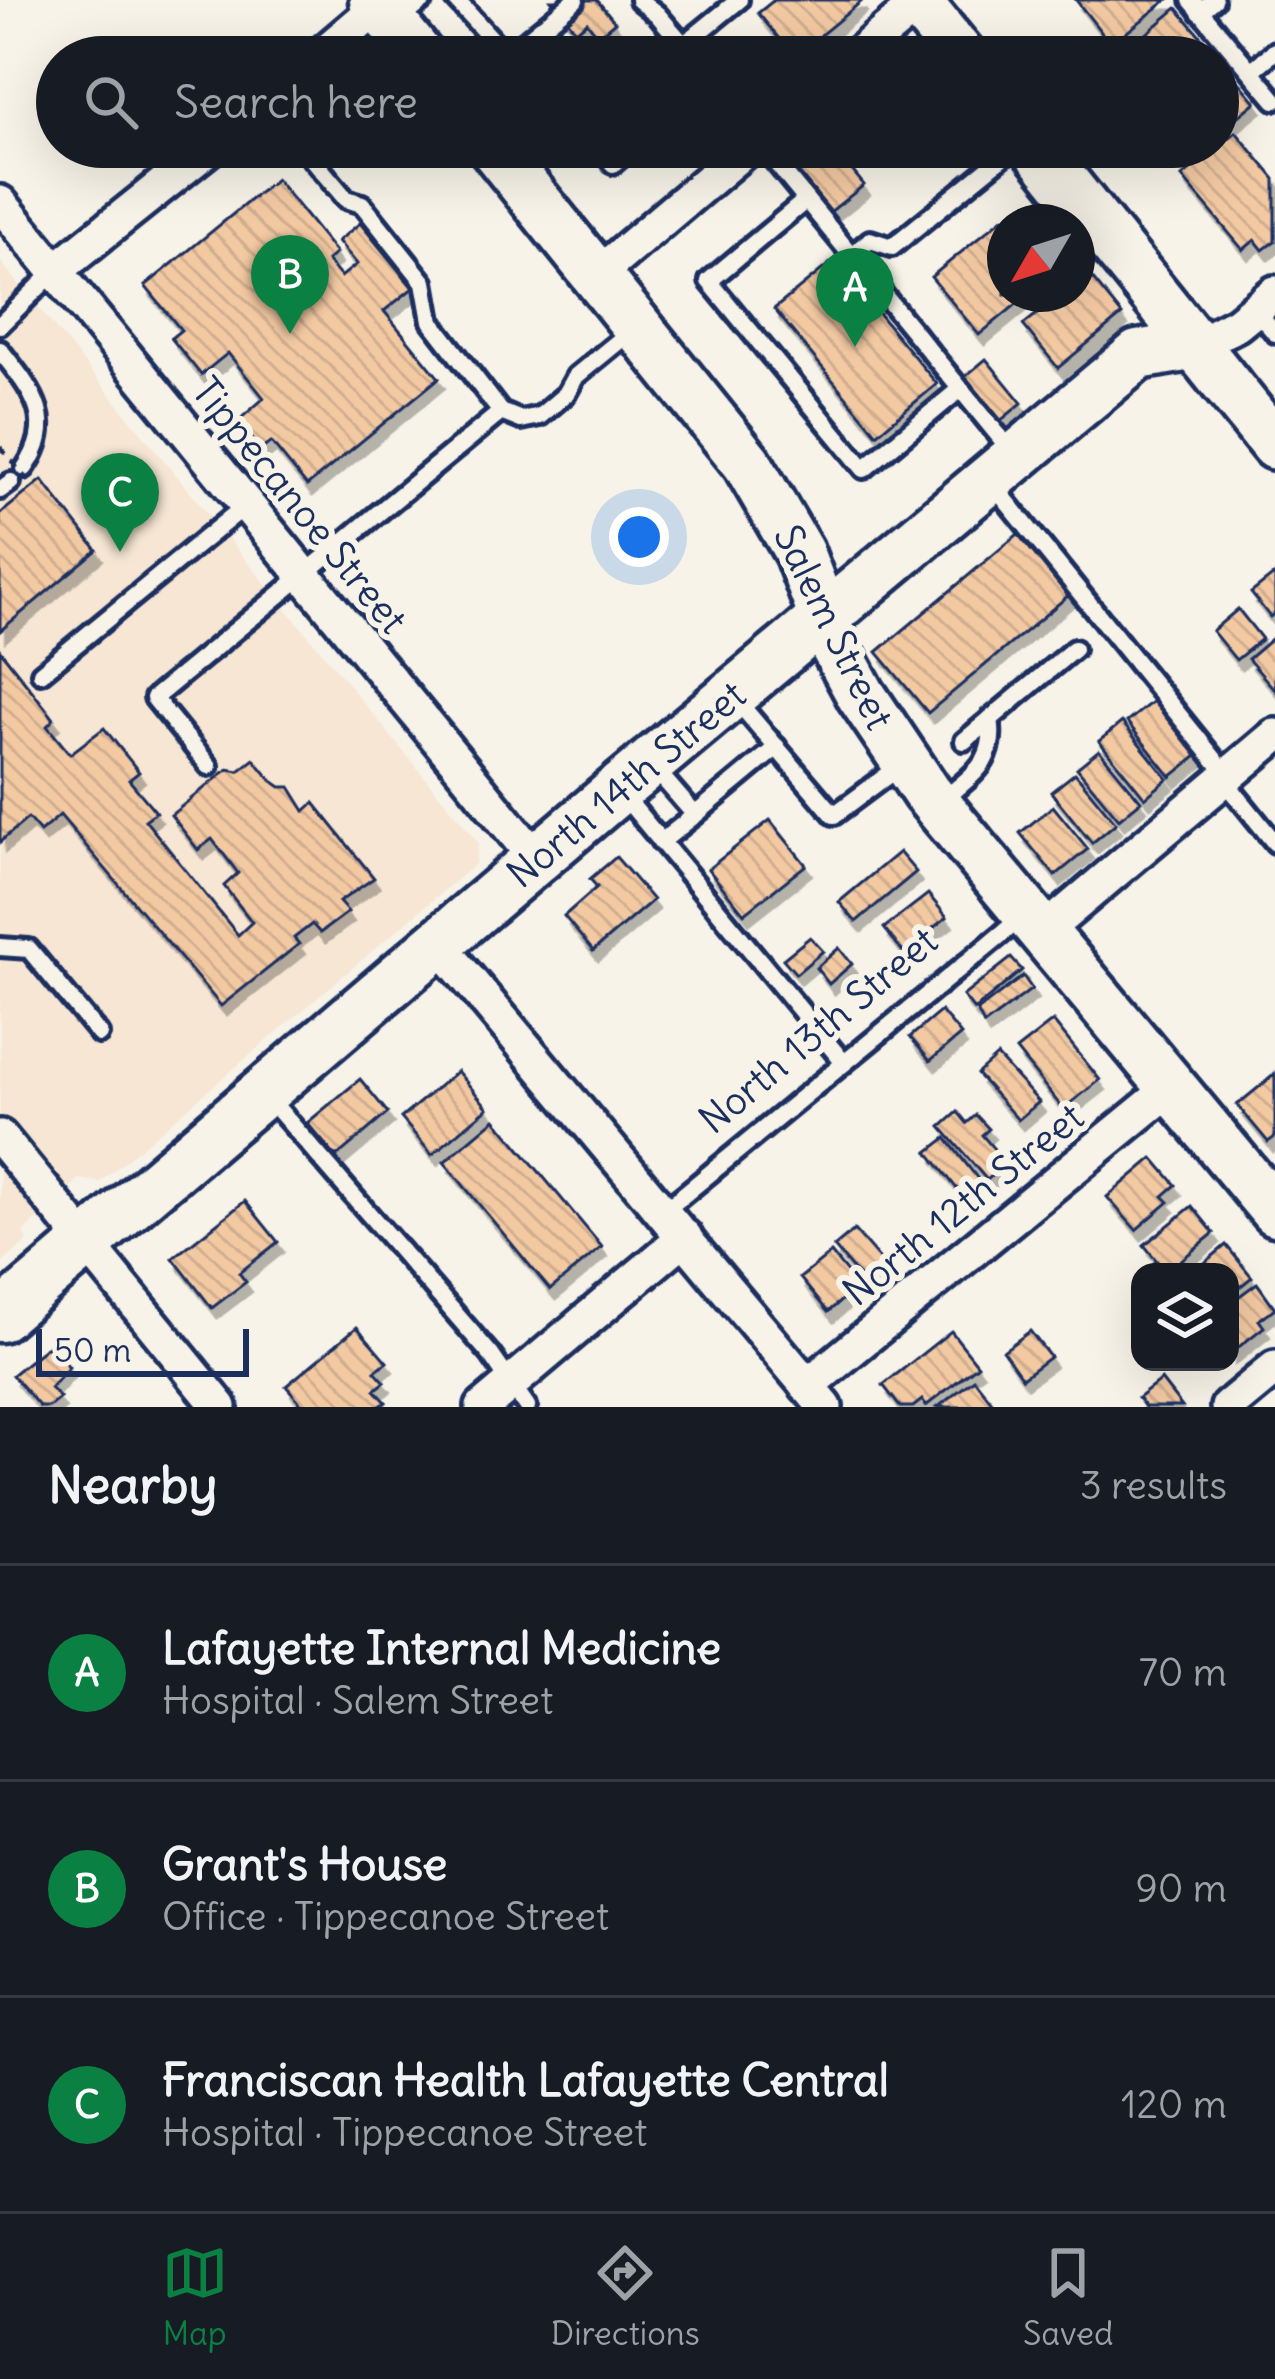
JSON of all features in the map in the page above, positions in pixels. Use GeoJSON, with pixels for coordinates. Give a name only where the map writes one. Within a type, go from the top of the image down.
{"type":"FeatureCollection","features":[{"type":"Feature","properties":{"kind":"main road"},"geometry":{"type":"LineString","coordinates":[[919,1],[946,36]]}},
{"type":"Feature","properties":{"kind":"main road","name":"Salem Street"},"geometry":{"type":"LineString","coordinates":[[510,168],[747,464],[799,552],[823,618],[861,695],[905,762],[1034,923],[1271,1197]]}},
{"type":"Feature","properties":{"kind":"main road"},"geometry":{"type":"LineString","coordinates":[[1053,168],[1275,445]]}},
{"type":"Feature","properties":{"kind":"main road","name":"North 14th Street"},"geometry":{"type":"LineString","coordinates":[[0,1317],[634,776],[1138,355],[1196,345]]}},
{"type":"Feature","properties":{"kind":"street"},"geometry":{"type":"LineString","coordinates":[[879,36],[919,1]]}},
{"type":"Feature","properties":{"kind":"street"},"geometry":{"type":"LineString","coordinates":[[360,36],[398,17]]}},
{"type":"Feature","properties":{"kind":"street"},"geometry":{"type":"LineString","coordinates":[[56,272],[184,168]]}},
{"type":"Feature","properties":{"kind":"street"},"geometry":{"type":"LineString","coordinates":[[597,274],[723,168]]}},
{"type":"Feature","properties":{"kind":"street","name":"Tippecanoe Street"},"geometry":{"type":"LineString","coordinates":[[0,203],[537,860]]}},
{"type":"Feature","properties":{"kind":"street","name":"North 14th Street"},"geometry":{"type":"LineString","coordinates":[[1196,345],[1268,312]]}},
{"type":"Feature","properties":{"kind":"street","name":"North 13th Street"},"geometry":{"type":"LineString","coordinates":[[1034,923],[1275,736]]}},
{"type":"Feature","properties":{"kind":"street"},"geometry":{"type":"LineString","coordinates":[[438,943],[816,1397]]}},
{"type":"Feature","properties":{"kind":"street","name":"North 12th Street"},"geometry":{"type":"LineString","coordinates":[[816,1397],[1172,1087]]}},
{"type":"Feature","properties":{"kind":"street"},"geometry":{"type":"LineString","coordinates":[[0,1137],[207,1402]]}},
{"type":"Feature","properties":{"kind":"street","name":"North 13th Street"},"geometry":{"type":"LineString","coordinates":[[483,1407],[519,1395],[674,1224]]}},
{"type":"Feature","properties":{"kind":"street"},"geometry":{"type":"LineString","coordinates":[[1228,1407],[1275,1368]]}},
{"type":"Feature","properties":{"kind":"lane"},"geometry":{"type":"LineString","coordinates":[[456,0],[489,36]]}},
{"type":"Feature","properties":{"kind":"lane"},"geometry":{"type":"LineString","coordinates":[[531,36],[575,0]]}},
{"type":"Feature","properties":{"kind":"lane"},"geometry":{"type":"LineString","coordinates":[[639,0],[674,36]]}},
{"type":"Feature","properties":{"kind":"lane"},"geometry":{"type":"LineString","coordinates":[[708,0],[720,15]]}},
{"type":"Feature","properties":{"kind":"lane"},"geometry":{"type":"LineString","coordinates":[[702,36],[739,0]]}},
{"type":"Feature","properties":{"kind":"lane"},"geometry":{"type":"LineString","coordinates":[[1202,4],[1225,36]]}},
{"type":"Feature","properties":{"kind":"lane"},"geometry":{"type":"LineString","coordinates":[[1251,71],[1275,51]]}},
{"type":"Feature","properties":{"kind":"lane"},"geometry":{"type":"LineString","coordinates":[[1239,55],[1275,100]]}},
{"type":"Feature","properties":{"kind":"lane"},"geometry":{"type":"LineString","coordinates":[[320,168],[346,199],[362,204],[424,282],[430,321],[501,412],[520,420],[540,416],[566,394],[576,376],[637,326]]}},
{"type":"Feature","properties":{"kind":"lane"},"geometry":{"type":"LineString","coordinates":[[780,168],[960,389],[1003,468],[1275,843]]}},
{"type":"Feature","properties":{"kind":"lane"},"geometry":{"type":"LineString","coordinates":[[851,256],[870,240],[892,247],[989,168]]}},
{"type":"Feature","properties":{"kind":"lane"},"geometry":{"type":"LineString","coordinates":[[806,200],[709,281],[864,469],[960,389]]}},
{"type":"Feature","properties":{"kind":"lane"},"geometry":{"type":"LineString","coordinates":[[0,325],[56,272]]}},
{"type":"Feature","properties":{"kind":"lane"},"geometry":{"type":"LineString","coordinates":[[0,350],[36,397],[39,441],[12,480]]}},
{"type":"Feature","properties":{"kind":"lane"},"geometry":{"type":"LineString","coordinates":[[209,766],[154,698],[501,412]]}},
{"type":"Feature","properties":{"kind":"lane"},"geometry":{"type":"LineString","coordinates":[[41,673],[246,506]]}},
{"type":"Feature","properties":{"kind":"lane"},"geometry":{"type":"LineString","coordinates":[[964,741],[1074,650]]}},
{"type":"Feature","properties":{"kind":"lane"},"geometry":{"type":"LineString","coordinates":[[732,695],[834,815],[905,762]]}},
{"type":"Feature","properties":{"kind":"lane"},"geometry":{"type":"LineString","coordinates":[[938,805],[986,761],[994,742],[990,719]]}},
{"type":"Feature","properties":{"kind":"lane"},"geometry":{"type":"LineString","coordinates":[[661,842],[777,747]]}},
{"type":"Feature","properties":{"kind":"lane"},"geometry":{"type":"LineString","coordinates":[[634,776],[695,814]]}},
{"type":"Feature","properties":{"kind":"lane"},"geometry":{"type":"LineString","coordinates":[[634,776],[661,842],[844,1063]]}},
{"type":"Feature","properties":{"kind":"lane","name":"North 13th Street"},"geometry":{"type":"LineString","coordinates":[[674,1224],[844,1063],[1034,923]]}},
{"type":"Feature","properties":{"kind":"lane"},"geometry":{"type":"LineString","coordinates":[[0,947],[29,949],[99,1034]]}},
{"type":"Feature","properties":{"kind":"lane"},"geometry":{"type":"LineString","coordinates":[[263,1092],[476,1338],[519,1395]]}},
{"type":"Feature","properties":{"kind":"path"},"geometry":{"type":"LineString","coordinates":[[0,447],[33,487]]}},
{"type":"Feature","properties":{"kind":"shaded area"},"geometry":{"type":"Polygon","coordinates":[[[0,261],[478,842],[475,864],[100,1182],[79,1179],[23,1233],[28,1241],[0,1265],[0,261]]]}},
{"type":"Feature","properties":{"kind":"building"},"geometry":{"type":"Polygon","coordinates":[[[551,0],[597,0],[615,22],[598,36],[587,22],[576,31],[551,0]]]}},
{"type":"Feature","properties":{"kind":"building"},"geometry":{"type":"Polygon","coordinates":[[[774,0],[861,2],[820,36],[777,36],[758,13],[774,0]]]}},
{"type":"Feature","properties":{"kind":"building"},"geometry":{"type":"Polygon","coordinates":[[[1076,0],[1167,0],[1122,36],[1104,36],[1076,0]]]}},
{"type":"Feature","properties":{"kind":"building"},"geometry":{"type":"Polygon","coordinates":[[[1177,8],[1200,36],[1144,36],[1177,8]]]}},
{"type":"Feature","properties":{"kind":"building"},"geometry":{"type":"Polygon","coordinates":[[[1239,82],[1256,102],[1239,116],[1239,82]]]}},
{"type":"Feature","properties":{"kind":"building"},"geometry":{"type":"Polygon","coordinates":[[[1239,136],[1275,179],[1275,241],[1263,250],[1255,240],[1243,250],[1182,177],[1193,168],[1239,168],[1239,136]]]}},
{"type":"Feature","properties":{"kind":"building"},"geometry":{"type":"Polygon","coordinates":[[[793,168],[850,168],[864,185],[829,213],[793,168]]]}},
{"type":"Feature","properties":{"kind":"building"},"geometry":{"type":"Polygon","coordinates":[[[276,179],[336,253],[327,261],[341,277],[357,264],[338,241],[360,223],[413,288],[384,311],[439,378],[307,486],[271,442],[261,450],[238,421],[264,398],[228,353],[201,375],[171,338],[181,330],[145,286],[276,179]]]}},
{"type":"Feature","properties":{"kind":"building"},"geometry":{"type":"Polygon","coordinates":[[[987,231],[987,312],[1007,312],[979,335],[931,277],[987,231]]]}},
{"type":"Feature","properties":{"kind":"building"},"geometry":{"type":"Polygon","coordinates":[[[834,260],[937,384],[877,434],[774,309],[834,260]]]}},
{"type":"Feature","properties":{"kind":"building"},"geometry":{"type":"Polygon","coordinates":[[[1095,282],[1122,315],[1058,368],[1023,325],[1039,312],[1095,312],[1095,282]]]}},
{"type":"Feature","properties":{"kind":"building"},"geometry":{"type":"Polygon","coordinates":[[[986,359],[1022,403],[998,423],[962,379],[986,359]]]}},
{"type":"Feature","properties":{"kind":"building"},"geometry":{"type":"Polygon","coordinates":[[[42,480],[97,550],[0,631],[0,514],[42,480]]]}},
{"type":"Feature","properties":{"kind":"building"},"geometry":{"type":"Polygon","coordinates":[[[1018,534],[1069,595],[928,713],[877,652],[1018,534]]]}},
{"type":"Feature","properties":{"kind":"building"},"geometry":{"type":"Polygon","coordinates":[[[1275,574],[1275,613],[1270,617],[1251,593],[1275,574]]]}},
{"type":"Feature","properties":{"kind":"building"},"geometry":{"type":"Polygon","coordinates":[[[1238,609],[1262,639],[1236,660],[1212,631],[1238,609]]]}},
{"type":"Feature","properties":{"kind":"building"},"geometry":{"type":"Polygon","coordinates":[[[1275,636],[1275,690],[1248,659],[1275,636]]]}},
{"type":"Feature","properties":{"kind":"building"},"geometry":{"type":"Polygon","coordinates":[[[0,650],[54,719],[47,726],[70,754],[104,728],[139,772],[129,780],[156,812],[145,820],[238,935],[252,922],[224,886],[238,873],[212,839],[198,850],[171,815],[228,769],[239,771],[254,759],[271,780],[290,787],[305,811],[314,803],[374,878],[339,902],[348,912],[320,933],[312,924],[294,938],[299,944],[221,1006],[60,815],[40,832],[28,818],[0,842],[0,650]]]}},
{"type":"Feature","properties":{"kind":"building"},"geometry":{"type":"Polygon","coordinates":[[[1158,697],[1202,752],[1171,777],[1127,722],[1158,697]]]}},
{"type":"Feature","properties":{"kind":"building"},"geometry":{"type":"Polygon","coordinates":[[[1122,722],[1168,779],[1145,798],[1099,741],[1122,722]]]}},
{"type":"Feature","properties":{"kind":"building"},"geometry":{"type":"Polygon","coordinates":[[[1099,750],[1141,801],[1119,819],[1077,768],[1099,750]]]}},
{"type":"Feature","properties":{"kind":"building"},"geometry":{"type":"Polygon","coordinates":[[[1075,773],[1116,823],[1092,843],[1051,792],[1075,773]]]}},
{"type":"Feature","properties":{"kind":"building"},"geometry":{"type":"Polygon","coordinates":[[[1053,806],[1088,849],[1055,876],[1020,833],[1053,806]]]}},
{"type":"Feature","properties":{"kind":"building"},"geometry":{"type":"Polygon","coordinates":[[[770,820],[806,865],[744,914],[708,869],[770,820]]]}},
{"type":"Feature","properties":{"kind":"building"},"geometry":{"type":"Polygon","coordinates":[[[899,852],[916,872],[856,922],[839,902],[899,852]]]}},
{"type":"Feature","properties":{"kind":"building"},"geometry":{"type":"Polygon","coordinates":[[[616,857],[653,900],[593,951],[564,916],[597,887],[590,879],[616,857]]]}},
{"type":"Feature","properties":{"kind":"building"},"geometry":{"type":"Polygon","coordinates":[[[928,894],[947,917],[903,952],[884,928],[928,894]]]}},
{"type":"Feature","properties":{"kind":"building"},"geometry":{"type":"Polygon","coordinates":[[[810,937],[823,951],[796,974],[783,959],[810,937]]]}},
{"type":"Feature","properties":{"kind":"building"},"geometry":{"type":"Polygon","coordinates":[[[839,948],[852,964],[829,984],[816,968],[839,948]]]}},
{"type":"Feature","properties":{"kind":"building"},"geometry":{"type":"Polygon","coordinates":[[[1011,958],[1022,970],[974,1010],[963,996],[1011,958]]]}},
{"type":"Feature","properties":{"kind":"building"},"geometry":{"type":"Polygon","coordinates":[[[1023,976],[1032,989],[984,1025],[977,1011],[1023,976]]]}},
{"type":"Feature","properties":{"kind":"building"},"geometry":{"type":"Polygon","coordinates":[[[941,1011],[961,1035],[930,1061],[910,1037],[941,1011]]]}},
{"type":"Feature","properties":{"kind":"building"},"geometry":{"type":"Polygon","coordinates":[[[1053,1021],[1100,1080],[1063,1109],[1016,1050],[1053,1021]]]}},
{"type":"Feature","properties":{"kind":"building"},"geometry":{"type":"Polygon","coordinates":[[[997,1056],[1039,1102],[1018,1120],[977,1074],[997,1056]]]}},
{"type":"Feature","properties":{"kind":"building"},"geometry":{"type":"Polygon","coordinates":[[[457,1071],[488,1108],[432,1155],[401,1118],[457,1071]]]}},
{"type":"Feature","properties":{"kind":"building"},"geometry":{"type":"Polygon","coordinates":[[[1275,1074],[1275,1137],[1268,1142],[1237,1105],[1275,1074]]]}},
{"type":"Feature","properties":{"kind":"building"},"geometry":{"type":"Polygon","coordinates":[[[360,1079],[388,1113],[336,1157],[307,1123],[360,1079]]]}},
{"type":"Feature","properties":{"kind":"building"},"geometry":{"type":"Polygon","coordinates":[[[958,1112],[967,1123],[976,1115],[989,1129],[982,1135],[1006,1163],[987,1180],[941,1127],[958,1112]]]}},
{"type":"Feature","properties":{"kind":"building"},"geometry":{"type":"Polygon","coordinates":[[[495,1119],[602,1247],[550,1290],[444,1162],[495,1119]]]}},
{"type":"Feature","properties":{"kind":"building"},"geometry":{"type":"Polygon","coordinates":[[[946,1138],[982,1184],[964,1198],[928,1152],[946,1138]]]}},
{"type":"Feature","properties":{"kind":"building"},"geometry":{"type":"Polygon","coordinates":[[[1153,1158],[1176,1185],[1163,1196],[1169,1202],[1136,1230],[1107,1197],[1153,1158]]]}},
{"type":"Feature","properties":{"kind":"building"},"geometry":{"type":"Polygon","coordinates":[[[245,1201],[278,1242],[239,1273],[246,1282],[212,1308],[173,1258],[245,1201]]]}},
{"type":"Feature","properties":{"kind":"building"},"geometry":{"type":"Polygon","coordinates":[[[1192,1206],[1214,1233],[1178,1263],[1154,1263],[1144,1245],[1192,1206]]]}},
{"type":"Feature","properties":{"kind":"building"},"geometry":{"type":"Polygon","coordinates":[[[854,1230],[886,1267],[865,1284],[834,1247],[854,1230]]]}},
{"type":"Feature","properties":{"kind":"building"},"geometry":{"type":"Polygon","coordinates":[[[1226,1245],[1252,1277],[1239,1288],[1239,1263],[1205,1263],[1226,1245]]]}},
{"type":"Feature","properties":{"kind":"building"},"geometry":{"type":"Polygon","coordinates":[[[831,1253],[858,1286],[828,1312],[800,1278],[831,1253]]]}},
{"type":"Feature","properties":{"kind":"building"},"geometry":{"type":"Polygon","coordinates":[[[1257,1283],[1275,1308],[1259,1320],[1264,1327],[1239,1347],[1239,1296],[1257,1283]]]}},
{"type":"Feature","properties":{"kind":"building"},"geometry":{"type":"Polygon","coordinates":[[[357,1327],[387,1362],[375,1371],[385,1382],[375,1390],[386,1402],[379,1407],[304,1407],[286,1386],[357,1327]]]}},
{"type":"Feature","properties":{"kind":"building"},"geometry":{"type":"Polygon","coordinates":[[[951,1331],[978,1365],[926,1406],[922,1400],[913,1407],[900,1407],[883,1385],[951,1331]]]}},
{"type":"Feature","properties":{"kind":"building"},"geometry":{"type":"Polygon","coordinates":[[[1030,1331],[1050,1357],[1022,1378],[1003,1351],[1030,1331]]]}},
{"type":"Feature","properties":{"kind":"building"},"geometry":{"type":"Polygon","coordinates":[[[50,1344],[69,1367],[50,1388],[60,1398],[49,1407],[40,1407],[12,1375],[50,1344]]]}},
{"type":"Feature","properties":{"kind":"building"},"geometry":{"type":"Polygon","coordinates":[[[974,1379],[996,1407],[938,1407],[974,1379]]]}},
{"type":"Feature","properties":{"kind":"building"},"geometry":{"type":"Polygon","coordinates":[[[1161,1380],[1182,1407],[1145,1407],[1138,1398],[1161,1380]]]}},
{"type":"Feature","properties":{"kind":"place","name":"Grant's House"},"geometry":{"type":"Point","coordinates":[290,334]}},
{"type":"Feature","properties":{"kind":"place","name":"Lafayette Internal Medicine"},"geometry":{"type":"Point","coordinates":[855,347]}},
{"type":"Feature","properties":{"kind":"place","name":"Franciscan Health Lafayette Central"},"geometry":{"type":"Point","coordinates":[120,552]}}]}
